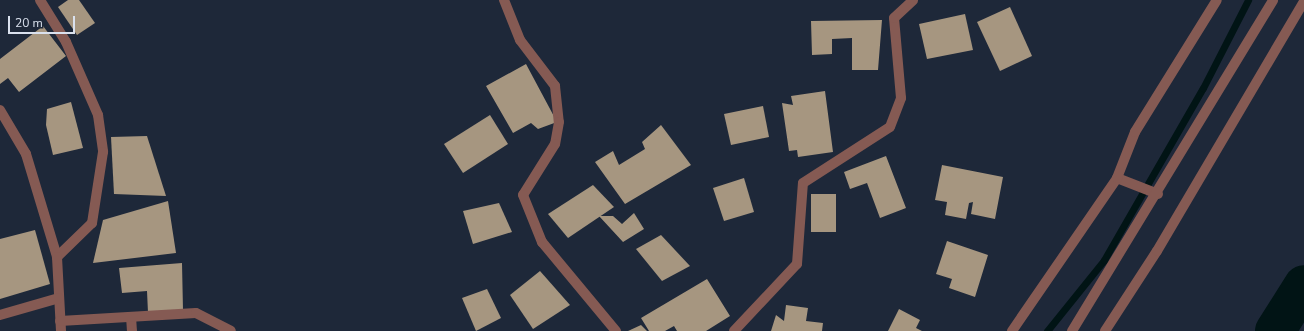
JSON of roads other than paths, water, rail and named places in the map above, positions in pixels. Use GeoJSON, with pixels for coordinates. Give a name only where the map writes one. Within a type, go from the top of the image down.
{"type":"FeatureCollection","features":[{"type":"Feature","properties":{"kind":"street"},"geometry":{"type":"LineString","coordinates":[[40,0],[66,42],[98,115],[103,152],[92,223],[57,257]]}},
{"type":"Feature","properties":{"kind":"street"},"geometry":{"type":"LineString","coordinates":[[504,0],[520,40],[555,86],[559,122],[555,144],[523,195],[542,242],[616,331]]}},
{"type":"Feature","properties":{"kind":"street"},"geometry":{"type":"LineString","coordinates":[[734,331],[797,264],[803,183],[890,127],[902,98],[894,18],[913,0]]}},
{"type":"Feature","properties":{"kind":"street"},"geometry":{"type":"LineString","coordinates":[[1012,331],[1118,178],[1135,132],[1217,0]]}},
{"type":"Feature","properties":{"kind":"street"},"geometry":{"type":"LineString","coordinates":[[1072,331],[1158,194],[1273,0]]}},
{"type":"Feature","properties":{"kind":"street"},"geometry":{"type":"LineString","coordinates":[[1105,331],[1157,251],[1304,2]]}},
{"type":"Feature","properties":{"kind":"street"},"geometry":{"type":"LineString","coordinates":[[0,110],[26,154],[57,257],[60,326],[131,318],[196,314],[231,331]]}},
{"type":"Feature","properties":{"kind":"street"},"geometry":{"type":"LineString","coordinates":[[1118,178],[1158,194]]}},
{"type":"Feature","properties":{"kind":"street"},"geometry":{"type":"LineString","coordinates":[[0,315],[59,298]]}},
{"type":"Feature","properties":{"kind":"street"},"geometry":{"type":"LineString","coordinates":[[131,318],[132,331]]}},
{"type":"Feature","properties":{"kind":"waterway"},"geometry":{"type":"LineString","coordinates":[[1047,331],[1104,260],[1203,88],[1248,0]]}},
{"type":"Feature","properties":{"kind":"waterway"},"geometry":{"type":"LineString","coordinates":[[1275,331],[1304,285]]}}]}
